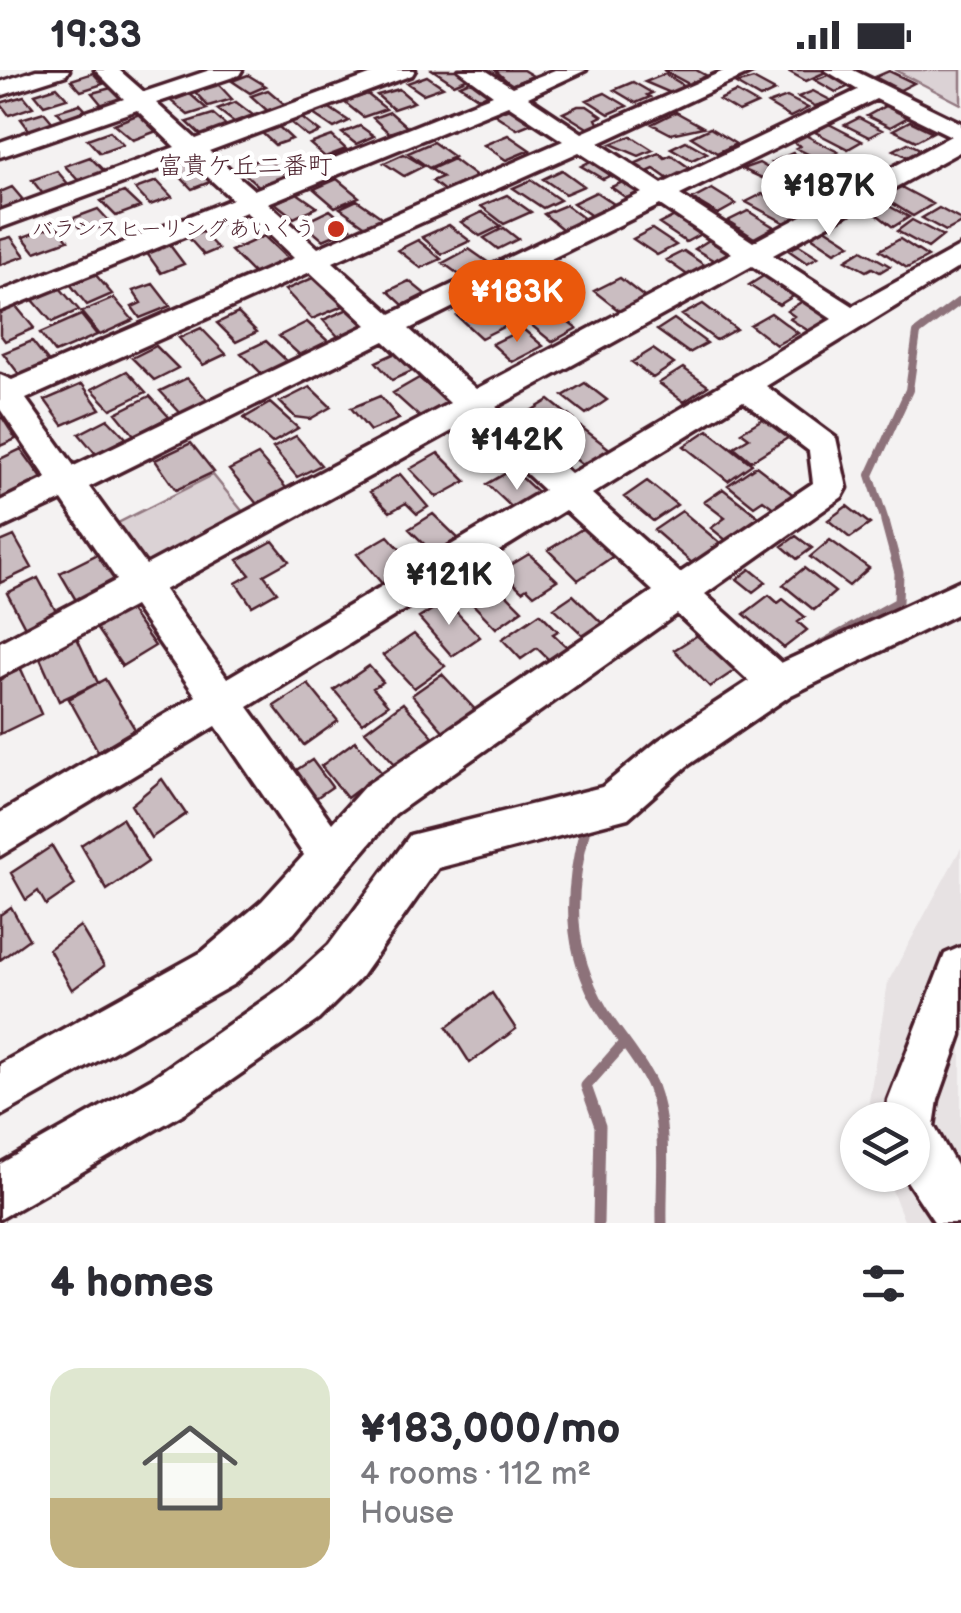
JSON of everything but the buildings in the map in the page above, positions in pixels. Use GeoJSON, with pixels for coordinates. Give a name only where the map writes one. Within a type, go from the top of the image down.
{"type":"FeatureCollection","features":[{"type":"Feature","properties":{"kind":"street"},"geometry":{"type":"LineString","coordinates":[[0,89],[58,70]]}},
{"type":"Feature","properties":{"kind":"street"},"geometry":{"type":"LineString","coordinates":[[106,70],[767,674]]}},
{"type":"Feature","properties":{"kind":"street"},"geometry":{"type":"LineString","coordinates":[[0,150],[230,70]]}},
{"type":"Feature","properties":{"kind":"street"},"geometry":{"type":"LineString","coordinates":[[0,220],[404,70]]}},
{"type":"Feature","properties":{"kind":"street"},"geometry":{"type":"LineString","coordinates":[[470,70],[854,320]]}},
{"type":"Feature","properties":{"kind":"street"},"geometry":{"type":"LineString","coordinates":[[0,302],[575,70]]}},
{"type":"Feature","properties":{"kind":"street"},"geometry":{"type":"LineString","coordinates":[[330,856],[2,393],[745,70]]}},
{"type":"Feature","properties":{"kind":"street"},"geometry":{"type":"LineString","coordinates":[[836,70],[961,132]]}},
{"type":"Feature","properties":{"kind":"street"},"geometry":{"type":"LineString","coordinates":[[0,516],[876,90]]}},
{"type":"Feature","properties":{"kind":"street"},"geometry":{"type":"LineString","coordinates":[[0,660],[961,142]]}},
{"type":"Feature","properties":{"kind":"street"},"geometry":{"type":"LineString","coordinates":[[0,836],[961,254]]}},
{"type":"Feature","properties":{"kind":"street"},"geometry":{"type":"LineString","coordinates":[[0,1092],[218,968],[278,916],[380,800],[830,488],[825,446],[744,385]]}},
{"type":"Feature","properties":{"kind":"street"},"geometry":{"type":"LineString","coordinates":[[0,1193],[169,1095],[301,1003],[345,961],[425,850],[593,808],[700,733],[767,674],[961,595]]}},
{"type":"Feature","properties":{"kind":"street"},"geometry":{"type":"LineString","coordinates":[[913,1102],[961,970]]}},
{"type":"Feature","properties":{"kind":"street"},"geometry":{"type":"LineString","coordinates":[[930,1177],[940,1193],[961,1212]]}},
{"type":"Feature","properties":{"kind":"shaded area"},"geometry":{"type":"Polygon","coordinates":[[[895,70],[961,70],[961,104],[895,70]]]}},
{"type":"Feature","properties":{"kind":"shaded area"},"geometry":{"type":"Polygon","coordinates":[[[213,475],[248,518],[158,566],[140,564],[114,525],[213,475]]]}},
{"type":"Feature","properties":{"kind":"shaded area"},"geometry":{"type":"Polygon","coordinates":[[[961,848],[960,1223],[905,1223],[893,1192],[930,1192],[930,1102],[869,1102],[888,982],[961,848]]]}},
{"type":"Feature","properties":{"kind":"waterway"},"geometry":{"type":"LineString","coordinates":[[886,524],[870,475],[909,390],[917,333],[961,300]]}},
{"type":"Feature","properties":{"kind":"waterway"},"geometry":{"type":"LineString","coordinates":[[822,644],[898,602],[899,573],[885,521]]}},
{"type":"Feature","properties":{"kind":"waterway"},"geometry":{"type":"LineString","coordinates":[[583,836],[587,821]]}},
{"type":"Feature","properties":{"kind":"waterway"},"geometry":{"type":"LineString","coordinates":[[584,833],[574,908],[579,954],[596,999],[643,1069],[657,1102],[662,1136],[662,1223]]}},
{"type":"Feature","properties":{"kind":"waterway"},"geometry":{"type":"LineString","coordinates":[[598,1223],[600,1126],[586,1086],[624,1043]]}},
{"type":"Feature","properties":{"kind":"place","name":"バランスヒーリングあいくう"},"geometry":{"type":"Point","coordinates":[336,229]}},
{"type":"Feature","properties":{"kind":"district","name":"富貴ケ丘二番町"},"geometry":{"type":"Point","coordinates":[245,166]}}]}
